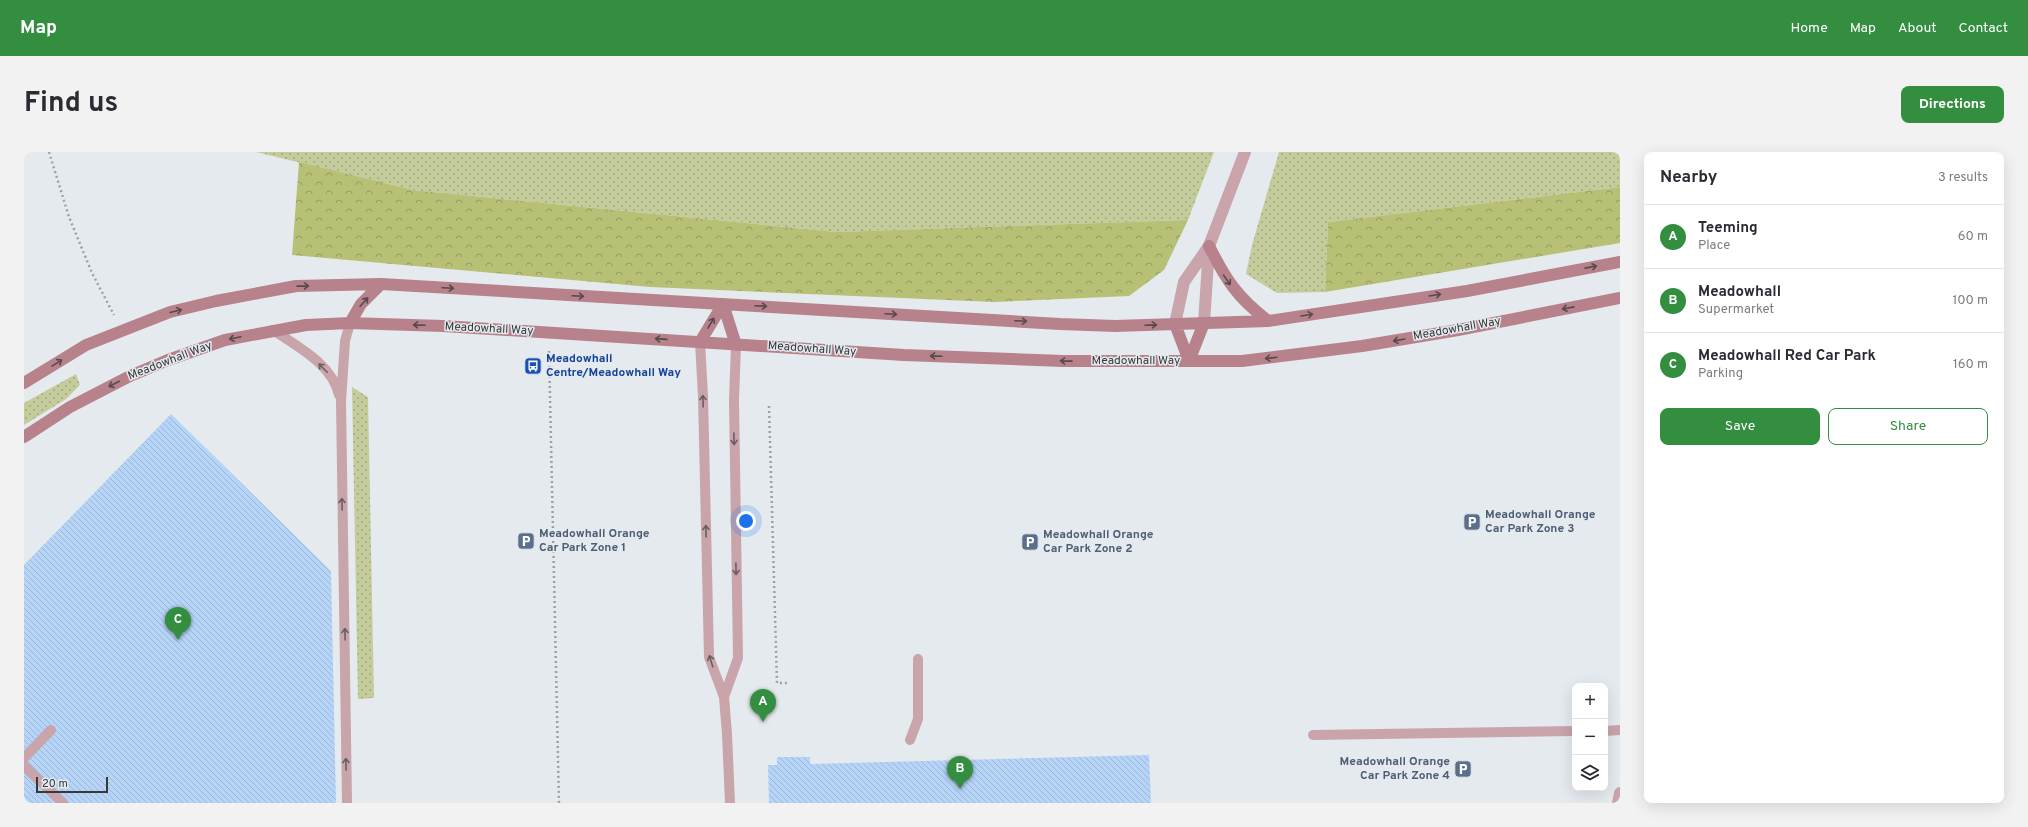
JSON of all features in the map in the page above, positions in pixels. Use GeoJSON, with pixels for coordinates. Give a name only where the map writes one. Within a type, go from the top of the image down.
{"type":"FeatureCollection","features":[{"type":"Feature","properties":{"kind":"street"},"geometry":{"type":"LineString","coordinates":[[1189,361],[1175,324],[1184,282],[1209,246],[1245,152]]}},
{"type":"Feature","properties":{"kind":"street"},"geometry":{"type":"LineString","coordinates":[[1209,246],[1224,277],[1238,295],[1268,321]]}},
{"type":"Feature","properties":{"kind":"street"},"geometry":{"type":"LineString","coordinates":[[1189,361],[1204,323],[1209,246]]}},
{"type":"Feature","properties":{"kind":"street"},"geometry":{"type":"LineString","coordinates":[[24,383],[86,345],[170,312],[216,301],[288,288],[381,284],[1114,326],[1268,321],[1467,291],[1620,262]]}},
{"type":"Feature","properties":{"kind":"street"},"geometry":{"type":"LineString","coordinates":[[350,323],[361,304],[381,284]]}},
{"type":"Feature","properties":{"kind":"street","name":"Meadowhall Way"},"geometry":{"type":"LineString","coordinates":[[24,437],[70,407],[130,376],[168,360],[224,340],[306,325],[350,323],[443,326],[904,355],[1063,361],[1242,361],[1362,346],[1458,330],[1620,298]]}},
{"type":"Feature","properties":{"kind":"street"},"geometry":{"type":"LineString","coordinates":[[1607,300],[1620,306]]}},
{"type":"Feature","properties":{"kind":"street"},"geometry":{"type":"LineString","coordinates":[[700,342],[722,304]]}},
{"type":"Feature","properties":{"kind":"street"},"geometry":{"type":"LineString","coordinates":[[722,304],[736,344]]}},
{"type":"Feature","properties":{"kind":"street"},"geometry":{"type":"LineString","coordinates":[[1618,803],[1620,793]]}},
{"type":"Feature","properties":{"kind":"lane"},"geometry":{"type":"LineString","coordinates":[[347,803],[341,401],[345,341],[350,323]]}},
{"type":"Feature","properties":{"kind":"lane"},"geometry":{"type":"LineString","coordinates":[[273,330],[324,368],[333,379],[341,401]]}},
{"type":"Feature","properties":{"kind":"lane"},"geometry":{"type":"LineString","coordinates":[[700,342],[709,657],[724,697],[728,734],[730,803]]}},
{"type":"Feature","properties":{"kind":"lane"},"geometry":{"type":"LineString","coordinates":[[724,697],[738,658],[734,400],[736,344]]}},
{"type":"Feature","properties":{"kind":"lane"},"geometry":{"type":"LineString","coordinates":[[910,740],[918,719],[918,660]]}},
{"type":"Feature","properties":{"kind":"lane"},"geometry":{"type":"LineString","coordinates":[[27,755],[51,730]]}},
{"type":"Feature","properties":{"kind":"lane"},"geometry":{"type":"LineString","coordinates":[[1608,731],[1620,730]]}},
{"type":"Feature","properties":{"kind":"lane"},"geometry":{"type":"LineString","coordinates":[[1313,736],[1572,731]]}},
{"type":"Feature","properties":{"kind":"lane"},"geometry":{"type":"LineString","coordinates":[[24,766],[63,803]]}},
{"type":"Feature","properties":{"kind":"path"},"geometry":{"type":"LineString","coordinates":[[49,152],[69,217],[92,273],[122,330]]}},
{"type":"Feature","properties":{"kind":"path"},"geometry":{"type":"LineString","coordinates":[[549,332],[552,399],[559,803]]}},
{"type":"Feature","properties":{"kind":"path"},"geometry":{"type":"LineString","coordinates":[[769,406],[777,683],[787,683]]}},
{"type":"Feature","properties":{"kind":"green space"},"geometry":{"type":"Polygon","coordinates":[[[256,152],[1214,152],[1188,220],[836,232],[413,190],[256,152]]]}},
{"type":"Feature","properties":{"kind":"green space"},"geometry":{"type":"Polygon","coordinates":[[[1279,152],[1620,152],[1620,187],[1328,222],[1325,292],[1277,293],[1246,274],[1252,245],[1279,152]]]}},
{"type":"Feature","properties":{"kind":"green space"},"geometry":{"type":"Polygon","coordinates":[[[299,162],[413,190],[836,232],[1188,220],[1164,270],[1129,296],[994,302],[650,287],[292,255],[299,162]]]}},
{"type":"Feature","properties":{"kind":"green space"},"geometry":{"type":"Polygon","coordinates":[[[1620,187],[1620,243],[1325,292],[1328,222],[1620,187]]]}},
{"type":"Feature","properties":{"kind":"green space"},"geometry":{"type":"Polygon","coordinates":[[[76,374],[80,385],[66,399],[24,425],[24,403],[76,374]]]}},
{"type":"Feature","properties":{"kind":"green space"},"geometry":{"type":"Polygon","coordinates":[[[352,387],[368,397],[374,698],[358,699],[352,387]]]}},
{"type":"Feature","properties":{"kind":"building"},"geometry":{"type":"Polygon","coordinates":[[[171,414],[331,571],[336,803],[24,803],[24,565],[171,414]]]}},
{"type":"Feature","properties":{"kind":"building"},"geometry":{"type":"Polygon","coordinates":[[[1149,755],[1151,803],[769,803],[768,765],[777,765],[777,757],[810,757],[810,764],[1149,755]]]}},
{"type":"Feature","properties":{"kind":"place","name":"Meadowhall Centre/Meadowhall Way"},"geometry":{"type":"Point","coordinates":[533,366]}},
{"type":"Feature","properties":{"kind":"place","name":"Meadowhall Orange Car Park Zone 3"},"geometry":{"type":"Point","coordinates":[1472,522]}},
{"type":"Feature","properties":{"kind":"place","name":"Meadowhall Orange Car Park Zone 1"},"geometry":{"type":"Point","coordinates":[526,541]}},
{"type":"Feature","properties":{"kind":"place","name":"Meadowhall Orange Car Park Zone 2"},"geometry":{"type":"Point","coordinates":[1030,542]}},
{"type":"Feature","properties":{"kind":"place","name":"Meadowhall Red Car Park"},"geometry":{"type":"Point","coordinates":[178,640]}},
{"type":"Feature","properties":{"kind":"place","name":"Teeming"},"geometry":{"type":"Point","coordinates":[763,722]}},
{"type":"Feature","properties":{"kind":"place","name":"Meadowhall Orange Car Park Zone 4"},"geometry":{"type":"Point","coordinates":[1463,769]}},
{"type":"Feature","properties":{"kind":"place","name":"Meadowhall"},"geometry":{"type":"Point","coordinates":[960,789]}}]}
